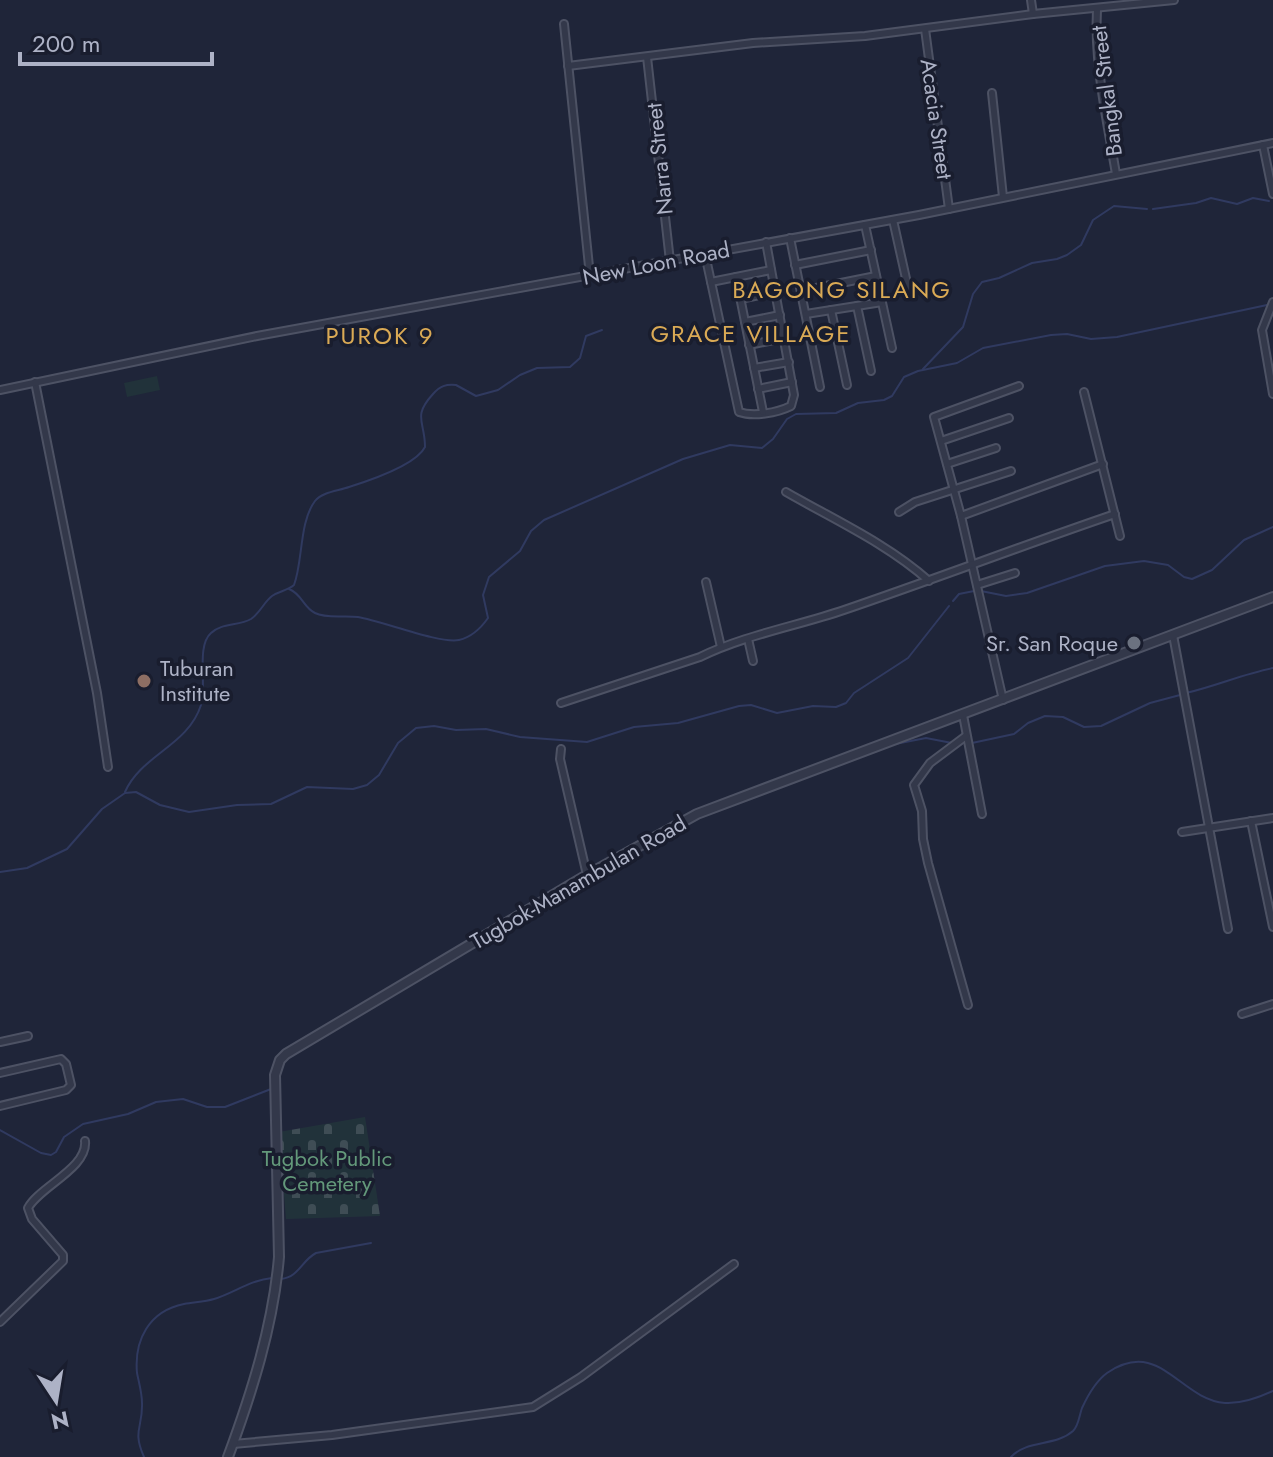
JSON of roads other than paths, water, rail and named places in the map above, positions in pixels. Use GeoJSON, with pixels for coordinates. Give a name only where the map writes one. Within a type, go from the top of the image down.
{"type":"FeatureCollection","features":[{"type":"Feature","properties":{"kind":"street"},"geometry":{"type":"LineString","coordinates":[[1031,0],[1033,14]]}},
{"type":"Feature","properties":{"kind":"street"},"geometry":{"type":"LineString","coordinates":[[568,66],[753,43],[865,36],[1033,14],[1174,0]]}},
{"type":"Feature","properties":{"kind":"street","name":"Bangkal Street"},"geometry":{"type":"LineString","coordinates":[[1097,9],[1098,55],[1116,174]]}},
{"type":"Feature","properties":{"kind":"street"},"geometry":{"type":"LineString","coordinates":[[564,24],[590,276]]}},
{"type":"Feature","properties":{"kind":"street","name":"Acacia Street"},"geometry":{"type":"LineString","coordinates":[[925,29],[949,209]]}},
{"type":"Feature","properties":{"kind":"street","name":"Narra Street"},"geometry":{"type":"LineString","coordinates":[[647,57],[670,261]]}},
{"type":"Feature","properties":{"kind":"street"},"geometry":{"type":"LineString","coordinates":[[992,93],[1003,197]]}},
{"type":"Feature","properties":{"kind":"street","name":"New Loon Road"},"geometry":{"type":"LineString","coordinates":[[0,390],[285,330],[893,220],[1273,143]]}},
{"type":"Feature","properties":{"kind":"street"},"geometry":{"type":"LineString","coordinates":[[1263,145],[1273,194]]}},
{"type":"Feature","properties":{"kind":"street"},"geometry":{"type":"LineString","coordinates":[[893,220],[909,292]]}},
{"type":"Feature","properties":{"kind":"street"},"geometry":{"type":"LineString","coordinates":[[865,225],[892,348]]}},
{"type":"Feature","properties":{"kind":"street"},"geometry":{"type":"LineString","coordinates":[[790,238],[820,387]]}},
{"type":"Feature","properties":{"kind":"street"},"geometry":{"type":"LineString","coordinates":[[705,254],[740,413],[763,412],[791,406],[795,399],[766,242]]}},
{"type":"Feature","properties":{"kind":"street"},"geometry":{"type":"LineString","coordinates":[[795,265],[871,250]]}},
{"type":"Feature","properties":{"kind":"street"},"geometry":{"type":"LineString","coordinates":[[711,282],[771,270]]}},
{"type":"Feature","properties":{"kind":"street"},"geometry":{"type":"LineString","coordinates":[[801,291],[876,276]]}},
{"type":"Feature","properties":{"kind":"street"},"geometry":{"type":"LineString","coordinates":[[736,277],[763,412]]}},
{"type":"Feature","properties":{"kind":"street"},"geometry":{"type":"LineString","coordinates":[[740,299],[775,292]]}},
{"type":"Feature","properties":{"kind":"street"},"geometry":{"type":"LineString","coordinates":[[806,314],[882,302]]}},
{"type":"Feature","properties":{"kind":"street"},"geometry":{"type":"LineString","coordinates":[[1273,302],[1262,330],[1273,394]]}},
{"type":"Feature","properties":{"kind":"street"},"geometry":{"type":"LineString","coordinates":[[857,306],[871,371]]}},
{"type":"Feature","properties":{"kind":"street"},"geometry":{"type":"LineString","coordinates":[[831,310],[847,385]]}},
{"type":"Feature","properties":{"kind":"street"},"geometry":{"type":"LineString","coordinates":[[745,322],[780,315]]}},
{"type":"Feature","properties":{"kind":"street"},"geometry":{"type":"LineString","coordinates":[[749,345],[784,338]]}},
{"type":"Feature","properties":{"kind":"street"},"geometry":{"type":"LineString","coordinates":[[754,368],[789,362]]}},
{"type":"Feature","properties":{"kind":"street"},"geometry":{"type":"LineString","coordinates":[[35,382],[97,693],[108,767]]}},
{"type":"Feature","properties":{"kind":"street"},"geometry":{"type":"LineString","coordinates":[[758,389],[792,382]]}},
{"type":"Feature","properties":{"kind":"street"},"geometry":{"type":"LineString","coordinates":[[1003,700],[973,563],[934,417],[1019,386]]}},
{"type":"Feature","properties":{"kind":"street"},"geometry":{"type":"LineString","coordinates":[[1084,392],[1120,536]]}},
{"type":"Feature","properties":{"kind":"street"},"geometry":{"type":"LineString","coordinates":[[941,441],[1009,418]]}},
{"type":"Feature","properties":{"kind":"street"},"geometry":{"type":"LineString","coordinates":[[947,464],[996,448]]}},
{"type":"Feature","properties":{"kind":"street"},"geometry":{"type":"LineString","coordinates":[[961,516],[1103,464]]}},
{"type":"Feature","properties":{"kind":"street"},"geometry":{"type":"LineString","coordinates":[[899,512],[909,505],[1011,471]]}},
{"type":"Feature","properties":{"kind":"street"},"geometry":{"type":"LineString","coordinates":[[786,492],[902,560],[929,581]]}},
{"type":"Feature","properties":{"kind":"street"},"geometry":{"type":"LineString","coordinates":[[561,703],[700,657],[721,647],[929,581],[1115,514]]}},
{"type":"Feature","properties":{"kind":"street"},"geometry":{"type":"LineString","coordinates":[[977,585],[1015,573]]}},
{"type":"Feature","properties":{"kind":"street"},"geometry":{"type":"LineString","coordinates":[[706,582],[721,647]]}},
{"type":"Feature","properties":{"kind":"street","name":"Tugbok-Manambulan Road"},"geometry":{"type":"LineString","coordinates":[[228,1457],[264,1346],[276,1286],[279,1257],[275,1075],[280,1060],[308,1039],[697,814],[1273,597]]}},
{"type":"Feature","properties":{"kind":"street"},"geometry":{"type":"LineString","coordinates":[[1173,635],[1228,929]]}},
{"type":"Feature","properties":{"kind":"street"},"geometry":{"type":"LineString","coordinates":[[748,639],[753,661]]}},
{"type":"Feature","properties":{"kind":"street"},"geometry":{"type":"LineString","coordinates":[[963,715],[982,814]]}},
{"type":"Feature","properties":{"kind":"street"},"geometry":{"type":"LineString","coordinates":[[966,736],[930,763],[914,785],[922,811],[928,863],[968,1005]]}},
{"type":"Feature","properties":{"kind":"street"},"geometry":{"type":"LineString","coordinates":[[561,749],[560,759],[587,875]]}},
{"type":"Feature","properties":{"kind":"street"},"geometry":{"type":"LineString","coordinates":[[1182,832],[1273,818]]}},
{"type":"Feature","properties":{"kind":"street"},"geometry":{"type":"LineString","coordinates":[[1251,821],[1273,927]]}},
{"type":"Feature","properties":{"kind":"street"},"geometry":{"type":"LineString","coordinates":[[1242,1014],[1273,1004]]}},
{"type":"Feature","properties":{"kind":"street"},"geometry":{"type":"LineString","coordinates":[[0,1042],[28,1036]]}},
{"type":"Feature","properties":{"kind":"street"},"geometry":{"type":"LineString","coordinates":[[0,1073],[61,1059],[65,1062],[71,1085],[66,1090],[0,1106]]}},
{"type":"Feature","properties":{"kind":"street"},"geometry":{"type":"LineString","coordinates":[[0,1322],[63,1261],[63,1255],[32,1219],[28,1208],[82,1154],[85,1141]]}},
{"type":"Feature","properties":{"kind":"street"},"geometry":{"type":"LineString","coordinates":[[233,1444],[332,1435],[533,1407],[581,1377],[734,1264]]}},
{"type":"Feature","properties":{"kind":"waterway"},"geometry":{"type":"LineString","coordinates":[[1153,209],[1211,198],[1237,204],[1253,198],[1269,201]]}},
{"type":"Feature","properties":{"kind":"waterway"},"geometry":{"type":"LineString","coordinates":[[923,369],[963,327],[973,294],[982,282],[1032,263],[1067,255],[1081,245],[1093,220],[1114,206],[1147,209]]}},
{"type":"Feature","properties":{"kind":"waterway"},"geometry":{"type":"LineString","coordinates":[[289,589],[320,615],[358,617],[439,639],[459,640],[476,632],[488,618],[483,595],[489,577],[520,551],[531,531],[544,520],[683,459],[730,445],[762,448],[773,439],[787,419],[796,414],[836,413],[858,403],[884,400],[892,396],[904,377],[957,363],[983,348],[1051,335],[1067,334],[1091,339],[1117,337],[1267,305]]}},
{"type":"Feature","properties":{"kind":"waterway"},"geometry":{"type":"LineString","coordinates":[[125,792],[132,779],[186,731],[195,719],[203,697],[204,647],[211,633],[251,619],[272,596],[294,585],[306,520],[318,498],[391,472],[420,454],[425,447],[421,414],[441,387],[456,385],[476,396],[498,390],[537,368],[570,367],[580,358],[586,336],[602,330]]}},
{"type":"Feature","properties":{"kind":"waterway"},"geometry":{"type":"LineString","coordinates":[[981,591],[1006,596],[1027,593],[1105,566],[1144,561],[1168,565],[1192,579],[1212,570],[1244,540],[1273,527]]}},
{"type":"Feature","properties":{"kind":"waterway"},"geometry":{"type":"LineString","coordinates":[[953,601],[959,594],[974,591]]}},
{"type":"Feature","properties":{"kind":"waterway"},"geometry":{"type":"LineString","coordinates":[[0,872],[27,868],[67,849],[102,809],[125,793],[136,792],[160,805],[189,812],[271,804],[307,787],[353,789],[367,785],[379,775],[398,743],[416,728],[486,729],[520,737],[587,742],[634,727],[678,723],[739,706],[751,705],[777,713],[813,706],[836,707],[908,658],[949,606]]}},
{"type":"Feature","properties":{"kind":"waterway"},"geometry":{"type":"LineString","coordinates":[[1186,693],[1273,668]]}},
{"type":"Feature","properties":{"kind":"waterway"},"geometry":{"type":"LineString","coordinates":[[972,743],[1014,734],[1028,723],[1045,716],[1063,717],[1084,727],[1101,726],[1150,703],[1180,695]]}},
{"type":"Feature","properties":{"kind":"waterway"},"geometry":{"type":"LineString","coordinates":[[890,745],[926,738],[952,743]]}},
{"type":"Feature","properties":{"kind":"waterway"},"geometry":{"type":"LineString","coordinates":[[0,1130],[41,1153],[51,1155],[64,1137],[83,1124],[128,1114],[156,1102],[183,1099],[207,1107],[225,1107],[271,1089]]}},
{"type":"Feature","properties":{"kind":"waterway"},"geometry":{"type":"LineString","coordinates":[[281,1279],[292,1275],[316,1253],[371,1243]]}},
{"type":"Feature","properties":{"kind":"waterway"},"geometry":{"type":"LineString","coordinates":[[144,1457],[138,1435],[142,1403],[137,1361],[146,1329],[161,1313],[172,1308],[214,1299],[256,1281],[272,1278]]}},
{"type":"Feature","properties":{"kind":"waterway"},"geometry":{"type":"LineString","coordinates":[[1011,1457],[1025,1448],[1058,1439],[1073,1431],[1084,1403],[1096,1384],[1107,1373],[1125,1364],[1141,1362],[1155,1366],[1195,1392],[1225,1403],[1238,1403],[1273,1391]]}},
{"type":"Feature","properties":{"kind":"place","name":"Sr. San Roque"},"geometry":{"type":"Point","coordinates":[1134,643]}},
{"type":"Feature","properties":{"kind":"place","name":"Tuburan Institute"},"geometry":{"type":"Point","coordinates":[144,681]}},
{"type":"Feature","properties":{"kind":"district","name":"BAGONG SILANG"},"geometry":{"type":"Point","coordinates":[842,290]}},
{"type":"Feature","properties":{"kind":"district","name":"GRACE VILLAGE"},"geometry":{"type":"Point","coordinates":[751,334]}},
{"type":"Feature","properties":{"kind":"district","name":"PUROK 9"},"geometry":{"type":"Point","coordinates":[380,336]}},
{"type":"Feature","properties":{"kind":"park label","name":"Tugbok Public Cemetery"},"geometry":{"type":"Point","coordinates":[327,1170]}}]}
